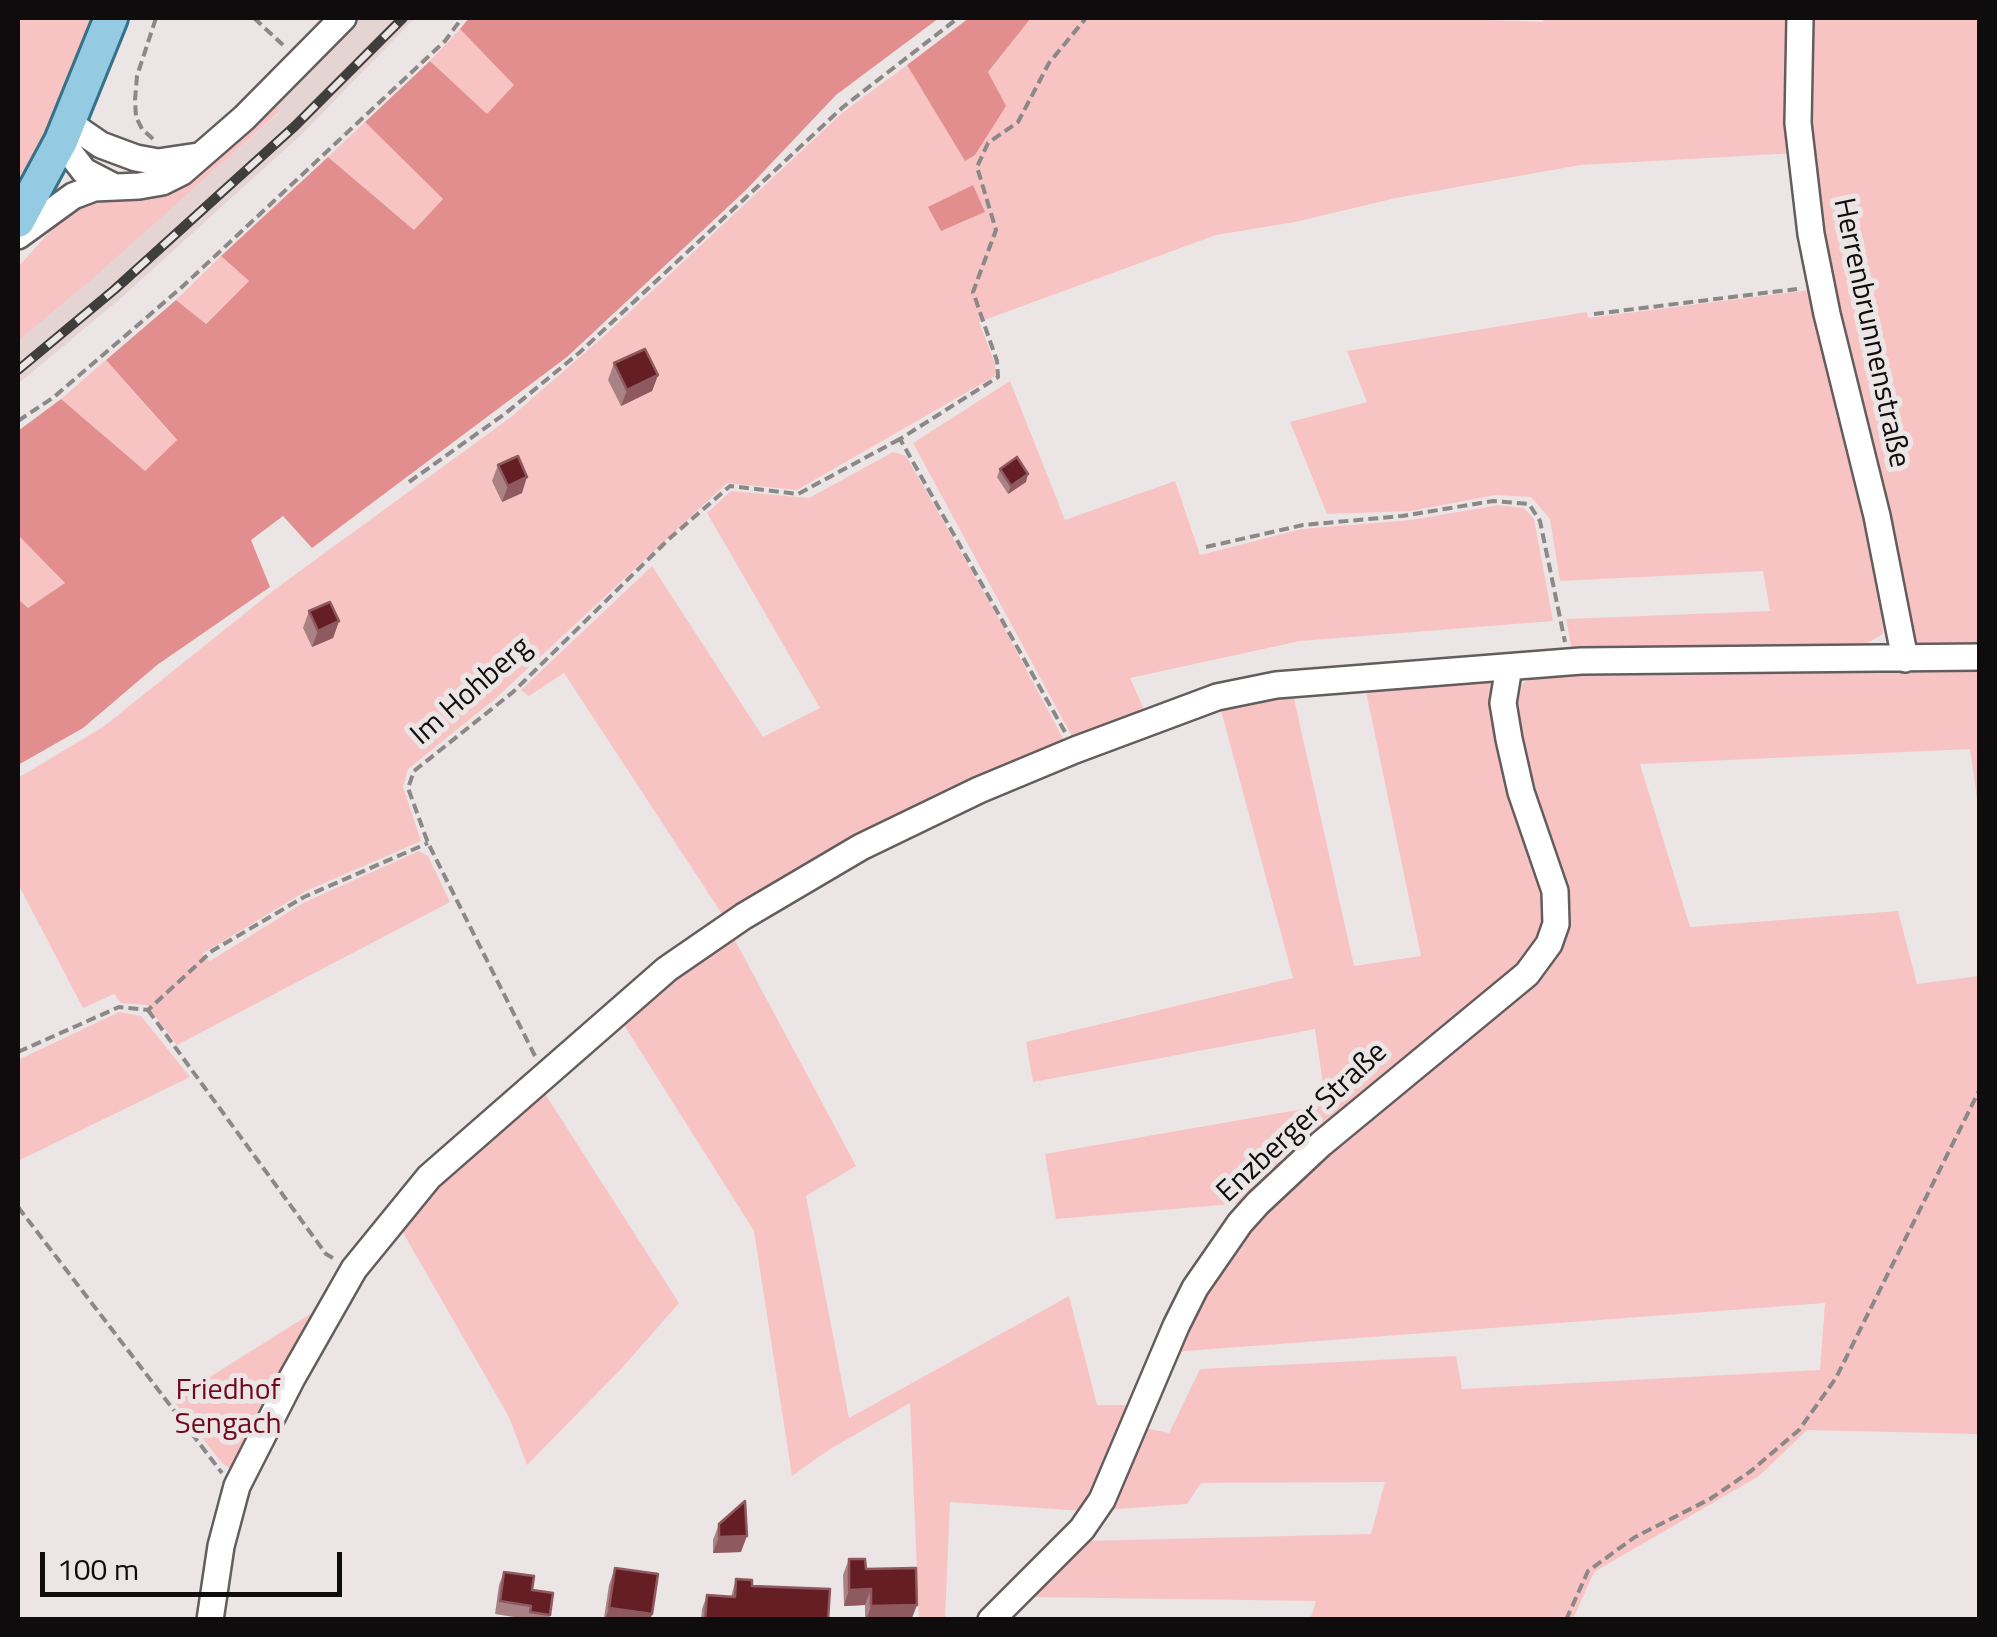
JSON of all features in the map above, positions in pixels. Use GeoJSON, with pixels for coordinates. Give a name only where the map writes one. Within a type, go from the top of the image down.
{"type":"FeatureCollection","features":[{"type":"Feature","properties":{"kind":"main road"},"geometry":{"type":"LineString","coordinates":[[18,221],[65,132],[111,18]]}},
{"type":"Feature","properties":{"kind":"street"},"geometry":{"type":"LineString","coordinates":[[18,236],[73,196],[111,185],[162,182],[182,172],[220,141],[344,18]]}},
{"type":"Feature","properties":{"kind":"street","name":"Herrenbrunnenstraße"},"geometry":{"type":"LineString","coordinates":[[1800,18],[1798,123],[1812,234],[1877,516],[1905,659]]}},
{"type":"Feature","properties":{"kind":"street"},"geometry":{"type":"LineString","coordinates":[[65,132],[158,162],[198,156]]}},
{"type":"Feature","properties":{"kind":"street"},"geometry":{"type":"LineString","coordinates":[[65,132],[84,170],[111,185]]}},
{"type":"Feature","properties":{"kind":"street"},"geometry":{"type":"LineString","coordinates":[[212,1619],[220,1546],[238,1486],[292,1378],[354,1269],[430,1177],[667,969],[744,916],[861,847],[978,790],[1074,750],[1217,697],[1276,685],[1569,662],[1980,657]]}},
{"type":"Feature","properties":{"kind":"street","name":"Enzberger Straße"},"geometry":{"type":"LineString","coordinates":[[990,1620],[1072,1540],[1102,1500],[1160,1358],[1212,1262],[1240,1223],[1321,1144],[1526,974],[1549,944],[1556,924],[1555,891],[1521,792],[1509,739],[1503,703],[1509,667]]}},
{"type":"Feature","properties":{"kind":"path"},"geometry":{"type":"LineString","coordinates":[[156,18],[137,76],[136,117],[142,129],[164,149]]}},
{"type":"Feature","properties":{"kind":"path"},"geometry":{"type":"LineString","coordinates":[[254,18],[301,62]]}},
{"type":"Feature","properties":{"kind":"path"},"geometry":{"type":"LineString","coordinates":[[18,421],[54,397],[182,287],[431,54],[462,18]]}},
{"type":"Feature","properties":{"kind":"path"},"geometry":{"type":"LineString","coordinates":[[409,482],[506,413],[579,353],[842,107],[958,18]]}},
{"type":"Feature","properties":{"kind":"path","name":"Im Hohberg"},"geometry":{"type":"LineString","coordinates":[[549,1070],[534,1054],[428,842],[408,788],[414,771],[513,692],[670,538],[730,486],[798,494],[900,439],[998,378],[997,361],[972,292],[996,230],[977,166],[988,143],[1018,122],[1049,64],[1086,18]]}},
{"type":"Feature","properties":{"kind":"path"},"geometry":{"type":"LineString","coordinates":[[1594,314],[1822,286]]}},
{"type":"Feature","properties":{"kind":"path"},"geometry":{"type":"LineString","coordinates":[[900,439],[1074,750]]}},
{"type":"Feature","properties":{"kind":"path"},"geometry":{"type":"LineString","coordinates":[[1206,547],[1303,525],[1402,516],[1493,501],[1529,504],[1540,520],[1569,662]]}},
{"type":"Feature","properties":{"kind":"path"},"geometry":{"type":"LineString","coordinates":[[148,1010],[212,950],[304,897],[428,842]]}},
{"type":"Feature","properties":{"kind":"path"},"geometry":{"type":"LineString","coordinates":[[18,1052],[119,1006],[148,1010],[326,1254],[354,1269]]}},
{"type":"Feature","properties":{"kind":"path"},"geometry":{"type":"LineString","coordinates":[[1566,1620],[1588,1571],[1635,1537],[1710,1499],[1799,1430],[1836,1378],[1980,1090]]}},
{"type":"Feature","properties":{"kind":"path"},"geometry":{"type":"LineString","coordinates":[[18,1207],[218,1469],[238,1486]]}},
{"type":"Feature","properties":{"kind":"shaded area"},"geometry":{"type":"Polygon","coordinates":[[[360,18],[415,18],[303,133],[121,298],[18,384],[18,341],[280,112],[274,105],[360,18]]]}},
{"type":"Feature","properties":{"kind":"shaded area"},"geometry":{"type":"Polygon","coordinates":[[[469,18],[939,18],[836,95],[746,190],[567,357],[312,548],[283,516],[251,540],[270,587],[157,665],[83,728],[18,765],[18,599],[28,608],[65,583],[18,535],[18,431],[61,399],[145,471],[177,440],[106,360],[176,300],[206,324],[249,281],[221,256],[328,157],[414,230],[443,199],[365,122],[430,61],[487,114],[514,85],[460,29],[469,18]]]}},
{"type":"Feature","properties":{"kind":"shaded area"},"geometry":{"type":"Polygon","coordinates":[[[969,18],[1031,18],[988,72],[1006,106],[975,155],[965,161],[907,65],[969,18]]]}},
{"type":"Feature","properties":{"kind":"shaded area"},"geometry":{"type":"Polygon","coordinates":[[[973,185],[985,212],[941,231],[928,207],[973,185]]]}},
{"type":"Feature","properties":{"kind":"green space"},"geometry":{"type":"Polygon","coordinates":[[[18,18],[98,18],[18,190],[18,18]]]}},
{"type":"Feature","properties":{"kind":"green space"},"geometry":{"type":"Polygon","coordinates":[[[1031,18],[1434,18],[1543,22],[1544,18],[1794,18],[1797,153],[1580,165],[1216,235],[979,322],[995,364],[995,376],[797,490],[727,483],[496,698],[408,769],[403,787],[421,841],[306,891],[202,954],[210,961],[303,903],[419,851],[428,856],[450,902],[177,1045],[147,1005],[121,1003],[114,994],[83,1008],[18,884],[18,778],[103,727],[274,590],[511,417],[604,336],[842,113],[907,65],[965,160],[988,72],[1031,18]]]}},
{"type":"Feature","properties":{"kind":"green space"},"geometry":{"type":"Polygon","coordinates":[[[1812,18],[1979,18],[1979,648],[1924,651],[1909,641],[1809,159],[1812,18]]]}},
{"type":"Feature","properties":{"kind":"green space"},"geometry":{"type":"Polygon","coordinates":[[[460,29],[515,85],[487,115],[430,61],[460,29]]]}},
{"type":"Feature","properties":{"kind":"green space"},"geometry":{"type":"Polygon","coordinates":[[[274,105],[280,111],[18,341],[18,267],[63,217],[79,205],[274,105]]]}},
{"type":"Feature","properties":{"kind":"green space"},"geometry":{"type":"Polygon","coordinates":[[[365,122],[443,199],[414,230],[328,157],[365,122]]]}},
{"type":"Feature","properties":{"kind":"green space"},"geometry":{"type":"Polygon","coordinates":[[[221,256],[249,281],[205,324],[176,300],[221,256]]]}},
{"type":"Feature","properties":{"kind":"green space"},"geometry":{"type":"Polygon","coordinates":[[[1810,290],[1886,607],[1883,634],[1859,648],[1572,650],[1566,619],[1770,611],[1763,571],[1560,581],[1550,519],[1531,497],[1495,495],[1411,511],[1327,514],[1290,422],[1367,402],[1347,351],[1587,312],[1588,318],[1810,290]]]}},
{"type":"Feature","properties":{"kind":"green space"},"geometry":{"type":"Polygon","coordinates":[[[106,360],[177,441],[144,472],[61,399],[106,360]]]}},
{"type":"Feature","properties":{"kind":"green space"},"geometry":{"type":"Polygon","coordinates":[[[1010,381],[1065,520],[1175,481],[1200,555],[1302,529],[1411,520],[1498,505],[1524,508],[1534,519],[1553,621],[1300,641],[1130,678],[1147,716],[1074,740],[913,443],[1010,381]]]}},
{"type":"Feature","properties":{"kind":"green space"},"geometry":{"type":"Polygon","coordinates":[[[893,452],[906,456],[1066,744],[726,920],[564,673],[529,696],[521,690],[652,566],[763,737],[820,708],[707,513],[731,491],[809,498],[893,452]]]}},
{"type":"Feature","properties":{"kind":"green space"},"geometry":{"type":"Polygon","coordinates":[[[18,535],[65,583],[28,608],[18,599],[18,535]]]}},
{"type":"Feature","properties":{"kind":"green space"},"geometry":{"type":"Polygon","coordinates":[[[1979,665],[1979,813],[1970,749],[1640,764],[1690,927],[1898,911],[1917,984],[1979,976],[1979,1434],[1807,1430],[1759,1476],[1594,1572],[1573,1619],[1310,1620],[1316,1601],[1033,1597],[1084,1541],[1371,1534],[1385,1482],[1201,1483],[1187,1504],[1104,1510],[1145,1428],[1169,1433],[1200,1369],[1456,1356],[1462,1389],[1820,1370],[1825,1303],[1172,1352],[1222,1259],[1277,1192],[1554,958],[1515,712],[1523,683],[1549,672],[1979,665]]]}},
{"type":"Feature","properties":{"kind":"green space"},"geometry":{"type":"Polygon","coordinates":[[[1487,674],[1495,685],[1547,912],[1537,945],[1513,973],[1244,1203],[1056,1219],[1045,1154],[1326,1105],[1315,1029],[1033,1082],[1026,1042],[1293,978],[1219,703],[1292,690],[1354,966],[1421,956],[1364,682],[1487,674]]]}},
{"type":"Feature","properties":{"kind":"green space"},"geometry":{"type":"Polygon","coordinates":[[[730,931],[856,1166],[806,1196],[849,1418],[1069,1296],[1097,1405],[1131,1405],[1084,1511],[950,1502],[945,1619],[919,1619],[910,1403],[792,1476],[754,1231],[619,1017],[730,931]]]}},
{"type":"Feature","properties":{"kind":"green space"},"geometry":{"type":"Polygon","coordinates":[[[119,1012],[141,1016],[190,1077],[18,1161],[18,1060],[119,1012]]]}},
{"type":"Feature","properties":{"kind":"green space"},"geometry":{"type":"Polygon","coordinates":[[[540,1086],[679,1303],[527,1465],[509,1417],[398,1224],[540,1086]]]}},
{"type":"Feature","properties":{"kind":"green space","name":"Friedhof Sengach"},"geometry":{"type":"Polygon","coordinates":[[[315,1311],[318,1315],[236,1473],[221,1462],[173,1400],[315,1311]]]}},
{"type":"Feature","properties":{"kind":"building"},"geometry":{"type":"Polygon","coordinates":[[[645,349],[658,375],[627,390],[614,363],[645,349]]]}},
{"type":"Feature","properties":{"kind":"building"},"geometry":{"type":"Polygon","coordinates":[[[518,456],[527,477],[508,486],[498,465],[518,456]]]}},
{"type":"Feature","properties":{"kind":"building"},"geometry":{"type":"Polygon","coordinates":[[[1017,457],[1028,474],[1011,486],[1000,469],[1017,457]]]}},
{"type":"Feature","properties":{"kind":"building"},"geometry":{"type":"Polygon","coordinates":[[[330,602],[339,621],[318,631],[309,611],[330,602]]]}},
{"type":"Feature","properties":{"kind":"building"},"geometry":{"type":"Polygon","coordinates":[[[745,1501],[747,1536],[719,1537],[719,1524],[745,1501]]]}},
{"type":"Feature","properties":{"kind":"building"},"geometry":{"type":"Polygon","coordinates":[[[849,1559],[865,1559],[866,1569],[916,1568],[917,1605],[871,1606],[871,1589],[849,1590],[849,1559]]]}},
{"type":"Feature","properties":{"kind":"building"},"geometry":{"type":"Polygon","coordinates":[[[615,1568],[658,1574],[652,1614],[609,1608],[615,1568]]]}},
{"type":"Feature","properties":{"kind":"building"},"geometry":{"type":"Polygon","coordinates":[[[504,1572],[534,1576],[532,1590],[553,1593],[550,1615],[530,1612],[531,1606],[500,1601],[504,1572]]]}},
{"type":"Feature","properties":{"kind":"building"},"geometry":{"type":"Polygon","coordinates":[[[736,1579],[752,1580],[752,1586],[830,1589],[828,1620],[705,1620],[707,1595],[735,1597],[736,1579]]]}},
{"type":"Feature","properties":{"kind":"railway"},"geometry":{"type":"LineString","coordinates":[[18,370],[114,290],[295,126],[403,18]]}}]}
